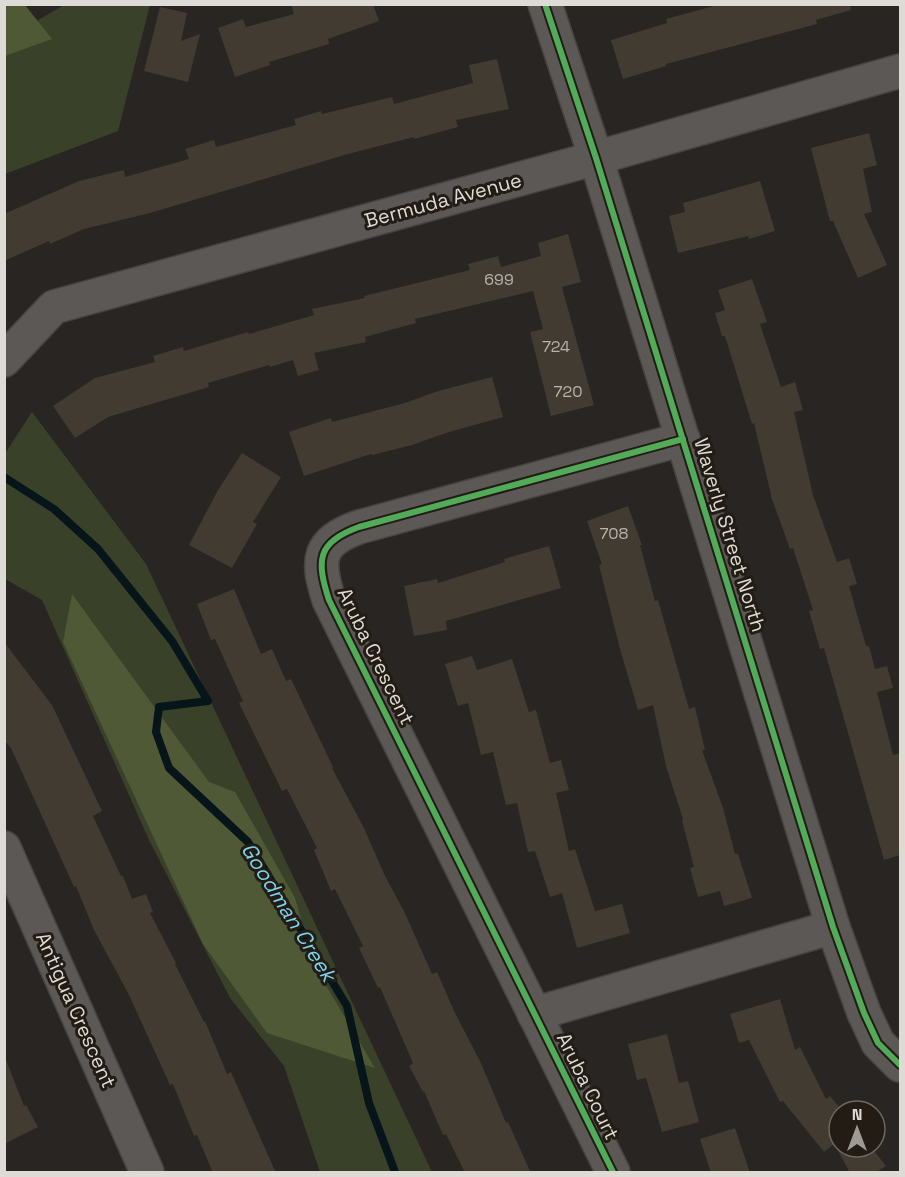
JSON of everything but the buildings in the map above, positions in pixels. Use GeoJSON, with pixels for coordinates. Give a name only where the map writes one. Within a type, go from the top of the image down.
{"type":"FeatureCollection","features":[{"type":"Feature","properties":{"kind":"street","name":"Waverly Street North"},"geometry":{"type":"LineString","coordinates":[[545,4],[596,158],[833,927],[864,1013],[878,1043],[900,1065]]}},
{"type":"Feature","properties":{"kind":"street","name":"Bermuda Avenue"},"geometry":{"type":"LineString","coordinates":[[4,360],[54,307],[596,158],[900,71]]}},
{"type":"Feature","properties":{"kind":"street","name":"Aruba Crescent"},"geometry":{"type":"LineString","coordinates":[[534,1014],[328,600],[322,580],[321,560],[328,546],[339,534],[359,527],[683,439]]}},
{"type":"Feature","properties":{"kind":"street","name":"Antigua Crescent"},"geometry":{"type":"LineString","coordinates":[[4,848],[147,1173]]}},
{"type":"Feature","properties":{"kind":"street"},"geometry":{"type":"LineString","coordinates":[[534,1014],[833,927]]}},
{"type":"Feature","properties":{"kind":"street","name":"Aruba Court"},"geometry":{"type":"LineString","coordinates":[[534,1014],[613,1173]]}},
{"type":"Feature","properties":{"kind":"green space"},"geometry":{"type":"Polygon","coordinates":[[[4,5],[25,5],[52,39],[5,56],[4,5]]]}},
{"type":"Feature","properties":{"kind":"green space"},"geometry":{"type":"Polygon","coordinates":[[[5,5],[16,33],[64,5],[150,5],[118,131],[5,174],[5,5]]]}},
{"type":"Feature","properties":{"kind":"green space"},"geometry":{"type":"Polygon","coordinates":[[[32,412],[146,564],[432,1172],[320,1172],[284,1066],[230,998],[149,840],[42,600],[5,579],[4,455],[32,412]]]}},
{"type":"Feature","properties":{"kind":"green space"},"geometry":{"type":"Polygon","coordinates":[[[72,594],[209,782],[235,792],[295,898],[314,965],[375,1068],[267,1033],[203,944],[63,642],[72,594]]]}},
{"type":"Feature","properties":{"kind":"waterway","name":"Goodman Creek"},"geometry":{"type":"LineString","coordinates":[[4,477],[54,509],[98,549],[172,641],[208,701],[159,707],[156,732],[169,768],[248,842],[347,1006],[369,1103],[395,1172]]}},
{"type":"Feature","properties":{"kind":"cycle path"},"geometry":{"type":"LineString","coordinates":[[545,4],[596,158],[833,927],[864,1013],[878,1043],[900,1065]]}},
{"type":"Feature","properties":{"kind":"cycle path"},"geometry":{"type":"LineString","coordinates":[[613,1172],[329,600],[322,574],[322,563],[323,554],[335,539],[359,527],[683,439]]}}]}
